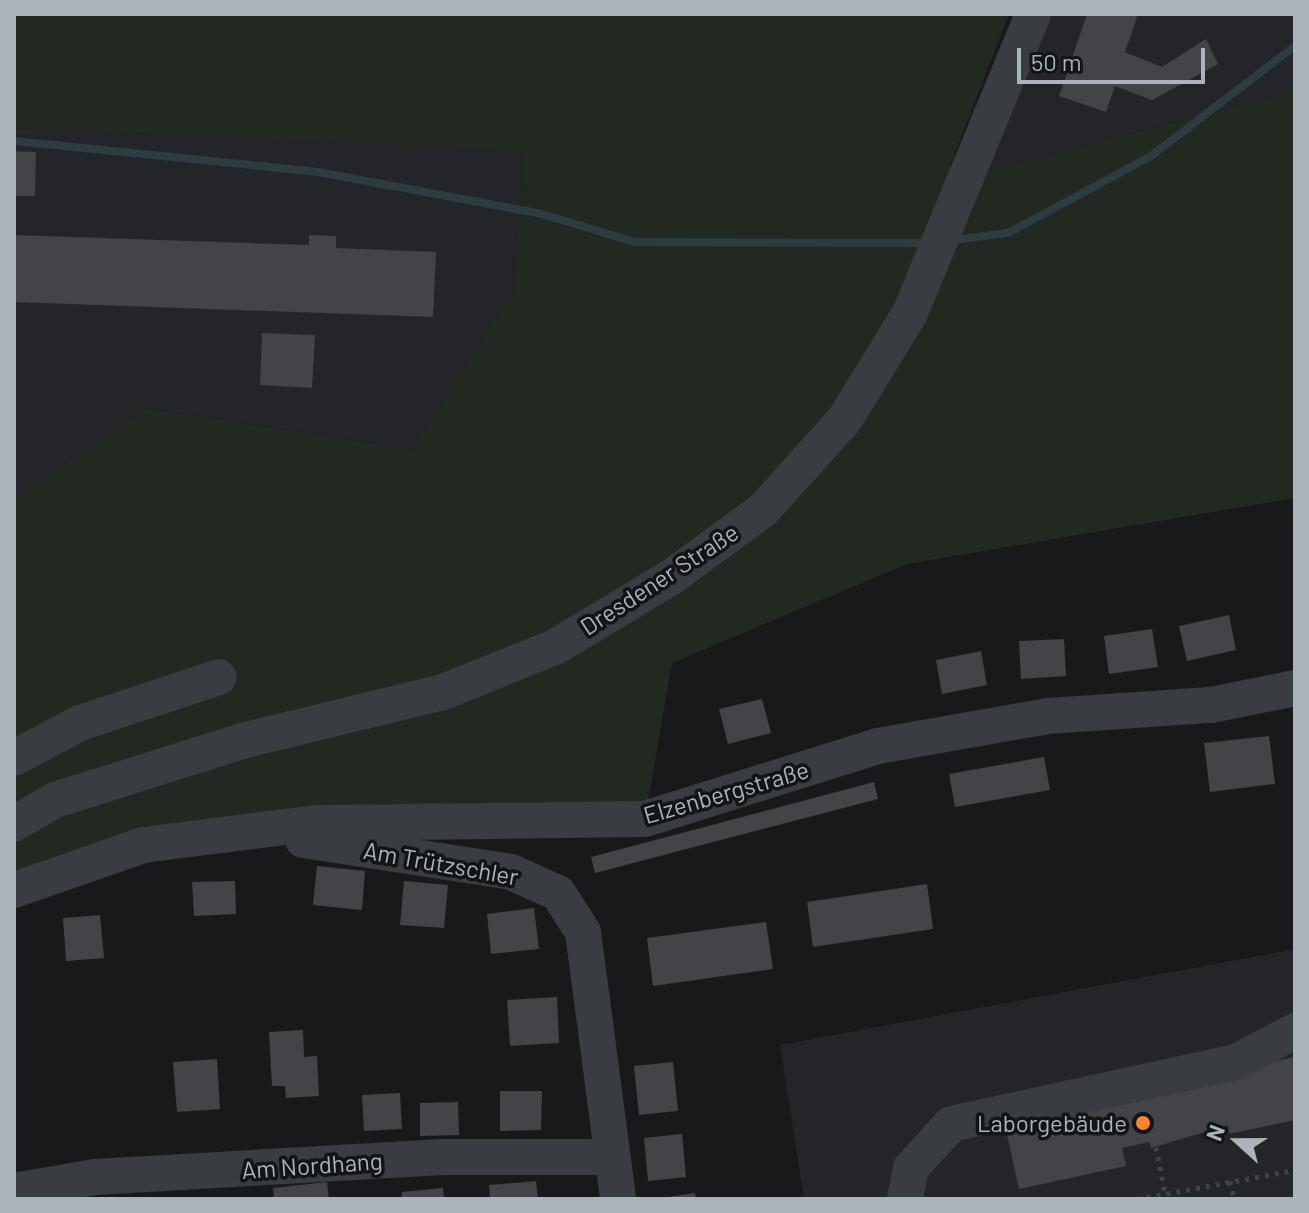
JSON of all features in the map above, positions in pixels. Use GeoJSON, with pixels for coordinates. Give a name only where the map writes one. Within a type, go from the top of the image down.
{"type":"FeatureCollection","features":[{"type":"Feature","properties":{"kind":"street","name":"Dresdener Straße"},"geometry":{"type":"LineString","coordinates":[[14,824],[55,800],[242,741],[443,692],[555,647],[670,578],[763,510],[845,419],[937,259],[1033,14]]}},
{"type":"Feature","properties":{"kind":"street"},"geometry":{"type":"LineString","coordinates":[[14,758],[80,723],[219,677]]}},
{"type":"Feature","properties":{"kind":"street","name":"Elzenbergstraße"},"geometry":{"type":"LineString","coordinates":[[14,890],[143,845],[317,823],[645,819],[878,746],[1048,716],[1211,705],[1295,688]]}},
{"type":"Feature","properties":{"kind":"street","name":"Am Trützschler"},"geometry":{"type":"LineString","coordinates":[[245,832],[511,872],[558,893],[583,932],[618,1199]]}},
{"type":"Feature","properties":{"kind":"street"},"geometry":{"type":"LineString","coordinates":[[905,1199],[911,1168],[951,1124],[1236,1062],[1295,1031]]}},
{"type":"Feature","properties":{"kind":"street","name":"Am Nordhang"},"geometry":{"type":"LineString","coordinates":[[14,1191],[95,1177],[438,1157],[611,1157]]}},
{"type":"Feature","properties":{"kind":"path"},"geometry":{"type":"LineString","coordinates":[[1156,1147],[1165,1193]]}},
{"type":"Feature","properties":{"kind":"path"},"geometry":{"type":"LineString","coordinates":[[1137,1199],[1295,1170]]}},
{"type":"Feature","properties":{"kind":"path"},"geometry":{"type":"LineString","coordinates":[[1230,1181],[1234,1199]]}},
{"type":"Feature","properties":{"kind":"shaded area"},"geometry":{"type":"Polygon","coordinates":[[[14,14],[1009,14],[950,166],[982,172],[1295,91],[1295,498],[907,564],[672,663],[645,819],[317,823],[14,890],[14,498],[147,408],[411,449],[514,289],[523,150],[14,128],[14,14]]]}},
{"type":"Feature","properties":{"kind":"shaded area"},"geometry":{"type":"Polygon","coordinates":[[[1042,14],[1295,14],[1295,91],[982,172],[1042,14]]]}},
{"type":"Feature","properties":{"kind":"shaded area"},"geometry":{"type":"Polygon","coordinates":[[[14,128],[523,149],[514,289],[411,449],[147,408],[14,498],[14,128]]]}},
{"type":"Feature","properties":{"kind":"shaded area"},"geometry":{"type":"Polygon","coordinates":[[[1295,949],[1295,1199],[804,1199],[780,1045],[1295,949]]]}},
{"type":"Feature","properties":{"kind":"building"},"geometry":{"type":"Polygon","coordinates":[[[1087,14],[1138,14],[1125,52],[1162,67],[1206,39],[1218,64],[1152,100],[1115,86],[1106,112],[1059,96],[1087,14]]]}},
{"type":"Feature","properties":{"kind":"building"},"geometry":{"type":"Polygon","coordinates":[[[14,151],[36,152],[35,196],[14,196],[14,151]]]}},
{"type":"Feature","properties":{"kind":"building"},"geometry":{"type":"Polygon","coordinates":[[[14,235],[309,245],[309,235],[336,236],[336,248],[436,252],[433,317],[14,302],[14,235]]]}},
{"type":"Feature","properties":{"kind":"building"},"geometry":{"type":"Polygon","coordinates":[[[262,333],[315,335],[312,388],[260,385],[262,333]]]}},
{"type":"Feature","properties":{"kind":"building"},"geometry":{"type":"Polygon","coordinates":[[[1229,615],[1236,650],[1187,661],[1179,626],[1229,615]]]}},
{"type":"Feature","properties":{"kind":"building"},"geometry":{"type":"Polygon","coordinates":[[[1152,629],[1158,667],[1109,674],[1104,636],[1152,629]]]}},
{"type":"Feature","properties":{"kind":"building"},"geometry":{"type":"Polygon","coordinates":[[[1064,639],[1066,676],[1021,679],[1019,641],[1064,639]]]}},
{"type":"Feature","properties":{"kind":"building"},"geometry":{"type":"Polygon","coordinates":[[[981,651],[987,685],[942,694],[936,660],[981,651]]]}},
{"type":"Feature","properties":{"kind":"building"},"geometry":{"type":"Polygon","coordinates":[[[762,699],[771,733],[728,744],[719,709],[762,699]]]}},
{"type":"Feature","properties":{"kind":"building"},"geometry":{"type":"Polygon","coordinates":[[[1269,736],[1275,784],[1210,792],[1204,743],[1269,736]]]}},
{"type":"Feature","properties":{"kind":"building"},"geometry":{"type":"Polygon","coordinates":[[[1044,757],[1050,790],[955,807],[949,774],[1044,757]]]}},
{"type":"Feature","properties":{"kind":"building"},"geometry":{"type":"Polygon","coordinates":[[[874,782],[878,799],[595,873],[591,857],[874,782]]]}},
{"type":"Feature","properties":{"kind":"building"},"geometry":{"type":"Polygon","coordinates":[[[317,866],[365,871],[362,910],[313,905],[317,866]]]}},
{"type":"Feature","properties":{"kind":"building"},"geometry":{"type":"Polygon","coordinates":[[[235,881],[236,914],[194,916],[192,882],[235,881]]]}},
{"type":"Feature","properties":{"kind":"building"},"geometry":{"type":"Polygon","coordinates":[[[404,881],[448,885],[444,928],[400,925],[404,881]]]}},
{"type":"Feature","properties":{"kind":"building"},"geometry":{"type":"Polygon","coordinates":[[[927,884],[933,929],[813,947],[807,902],[927,884]]]}},
{"type":"Feature","properties":{"kind":"building"},"geometry":{"type":"Polygon","coordinates":[[[534,908],[539,949],[491,954],[487,914],[534,908]]]}},
{"type":"Feature","properties":{"kind":"building"},"geometry":{"type":"Polygon","coordinates":[[[100,915],[104,958],[66,961],[63,918],[100,915]]]}},
{"type":"Feature","properties":{"kind":"building"},"geometry":{"type":"Polygon","coordinates":[[[766,922],[773,969],[653,986],[647,938],[766,922]]]}},
{"type":"Feature","properties":{"kind":"building"},"geometry":{"type":"Polygon","coordinates":[[[557,997],[559,1043],[510,1046],[507,1000],[557,997]]]}},
{"type":"Feature","properties":{"kind":"building"},"geometry":{"type":"Polygon","coordinates":[[[303,1030],[304,1057],[317,1056],[319,1096],[286,1098],[285,1086],[272,1086],[269,1032],[303,1030]]]}},
{"type":"Feature","properties":{"kind":"building","name":"Laborgebäude"},"geometry":{"type":"Polygon","coordinates":[[[1295,1057],[1295,1120],[1229,1134],[1228,1125],[1151,1148],[1149,1142],[1122,1148],[1126,1166],[1019,1189],[1004,1121],[1295,1057]]]}},
{"type":"Feature","properties":{"kind":"building"},"geometry":{"type":"Polygon","coordinates":[[[217,1059],[220,1109],[177,1112],[173,1062],[217,1059]]]}},
{"type":"Feature","properties":{"kind":"building"},"geometry":{"type":"Polygon","coordinates":[[[673,1062],[678,1111],[639,1115],[634,1066],[673,1062]]]}},
{"type":"Feature","properties":{"kind":"building"},"geometry":{"type":"Polygon","coordinates":[[[500,1091],[542,1091],[541,1130],[500,1131],[500,1091]]]}},
{"type":"Feature","properties":{"kind":"building"},"geometry":{"type":"Polygon","coordinates":[[[400,1093],[402,1129],[364,1131],[362,1095],[400,1093]]]}},
{"type":"Feature","properties":{"kind":"building"},"geometry":{"type":"Polygon","coordinates":[[[458,1102],[459,1135],[420,1136],[420,1103],[458,1102]]]}},
{"type":"Feature","properties":{"kind":"building"},"geometry":{"type":"Polygon","coordinates":[[[682,1134],[686,1177],[648,1181],[644,1138],[682,1134]]]}},
{"type":"Feature","properties":{"kind":"building"},"geometry":{"type":"Polygon","coordinates":[[[536,1181],[538,1199],[490,1199],[489,1185],[536,1181]]]}},
{"type":"Feature","properties":{"kind":"building"},"geometry":{"type":"Polygon","coordinates":[[[327,1182],[329,1199],[274,1199],[273,1188],[327,1182]]]}},
{"type":"Feature","properties":{"kind":"building"},"geometry":{"type":"Polygon","coordinates":[[[443,1188],[444,1199],[402,1199],[402,1192],[443,1188]]]}},
{"type":"Feature","properties":{"kind":"building"},"geometry":{"type":"Polygon","coordinates":[[[695,1193],[696,1199],[668,1199],[668,1197],[695,1193]]]}},
{"type":"Feature","properties":{"kind":"waterway"},"geometry":{"type":"LineString","coordinates":[[953,240],[1008,233],[1151,156],[1295,46]]}},
{"type":"Feature","properties":{"kind":"waterway"},"geometry":{"type":"LineString","coordinates":[[14,141],[318,172],[538,213],[635,242],[928,243]]}},
{"type":"Feature","properties":{"kind":"place","name":"Laborgebäude"},"geometry":{"type":"Point","coordinates":[1143,1123]}}]}
